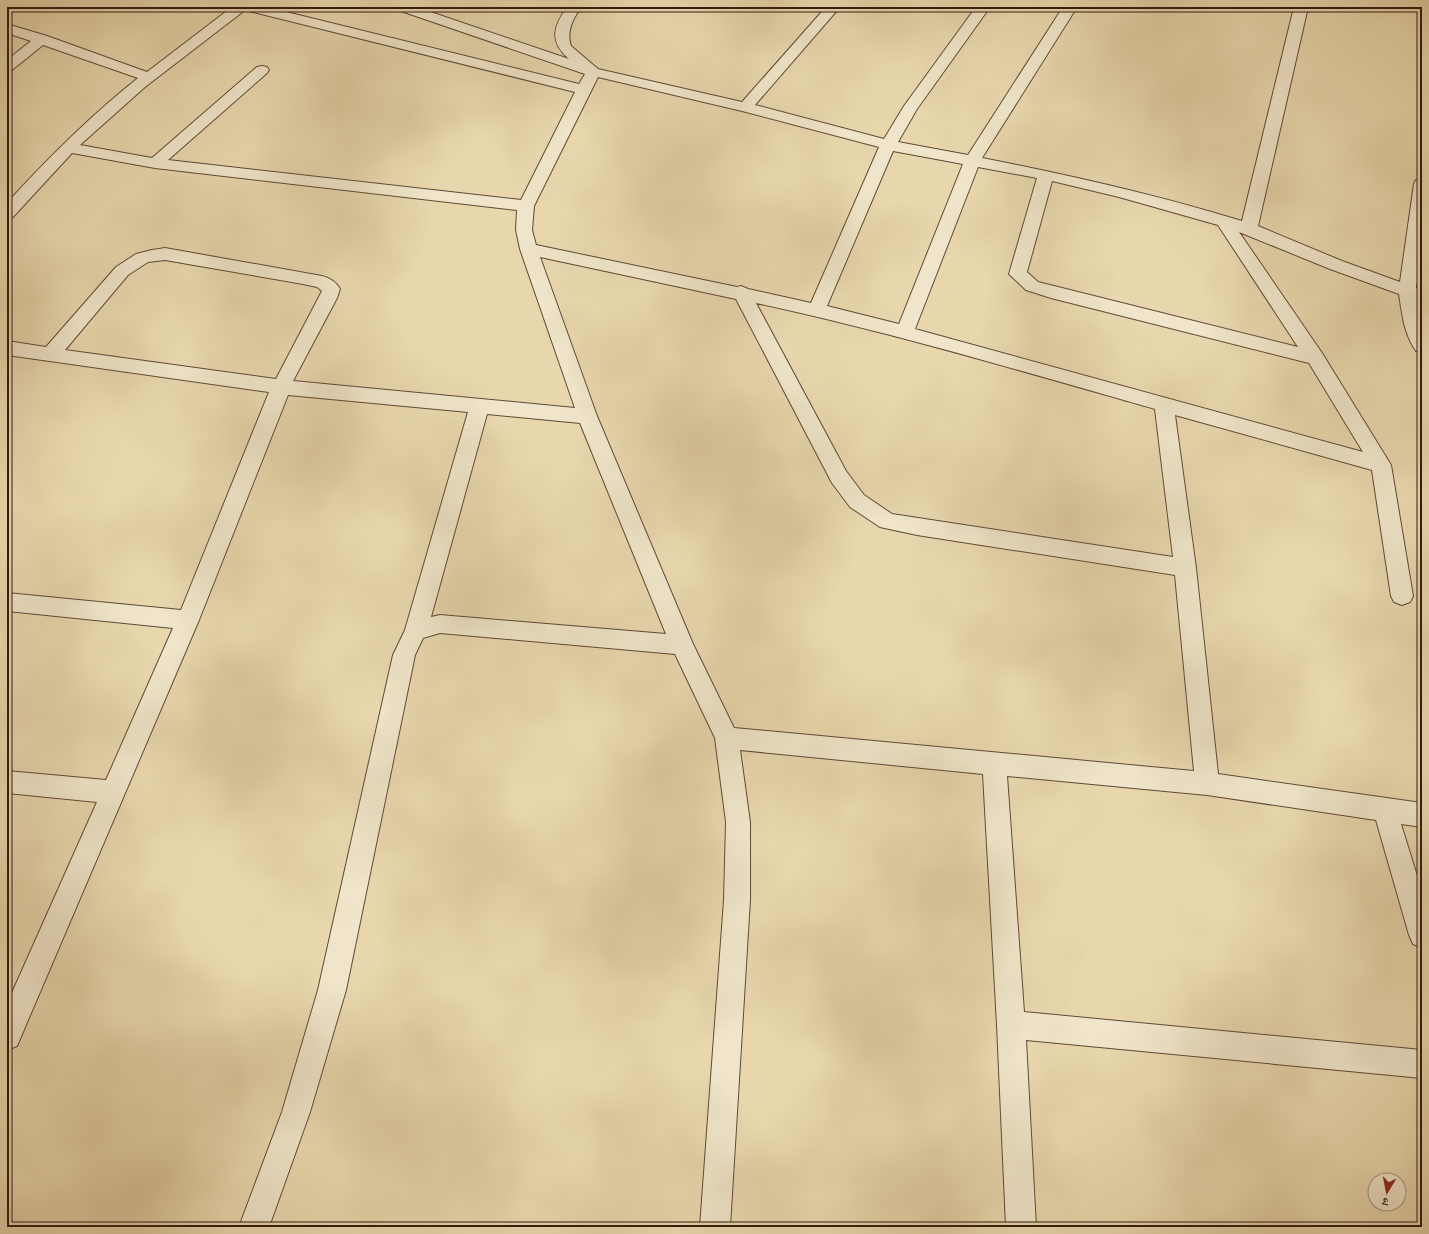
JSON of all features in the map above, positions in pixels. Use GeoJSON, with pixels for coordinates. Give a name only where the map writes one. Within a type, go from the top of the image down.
{"type":"FeatureCollection","features":[{"type":"Feature","properties":{"kind":"street"},"geometry":{"type":"LineString","coordinates":[[7,213],[68,148],[106,112],[148,77],[241,7]]}},
{"type":"Feature","properties":{"kind":"street"},"geometry":{"type":"LineString","coordinates":[[248,7],[589,81],[745,107],[888,145],[1046,175],[1121,192],[1250,230],[1415,294]]}},
{"type":"Feature","properties":{"kind":"street"},"geometry":{"type":"LineString","coordinates":[[403,7],[589,81]]}},
{"type":"Feature","properties":{"kind":"street"},"geometry":{"type":"LineString","coordinates":[[574,7],[568,15],[562,32],[564,46],[589,81]]}},
{"type":"Feature","properties":{"kind":"street"},"geometry":{"type":"LineString","coordinates":[[745,107],[833,7]]}},
{"type":"Feature","properties":{"kind":"street"},"geometry":{"type":"LineString","coordinates":[[817,310],[888,145],[909,109],[983,7]]}},
{"type":"Feature","properties":{"kind":"street"},"geometry":{"type":"LineString","coordinates":[[905,332],[972,162],[1070,7]]}},
{"type":"Feature","properties":{"kind":"street"},"geometry":{"type":"LineString","coordinates":[[1250,230],[1301,7]]}},
{"type":"Feature","properties":{"kind":"street"},"geometry":{"type":"LineString","coordinates":[[7,28],[148,77]]}},
{"type":"Feature","properties":{"kind":"street"},"geometry":{"type":"LineString","coordinates":[[7,67],[42,39]]}},
{"type":"Feature","properties":{"kind":"street"},"geometry":{"type":"LineString","coordinates":[[154,163],[262,70]]}},
{"type":"Feature","properties":{"kind":"street"},"geometry":{"type":"LineString","coordinates":[[589,81],[526,206],[524,230],[529,249],[587,416],[682,645],[727,738],[738,822],[737,900],[715,1227]]}},
{"type":"Feature","properties":{"kind":"street"},"geometry":{"type":"LineString","coordinates":[[68,148],[154,163],[526,206]]}},
{"type":"Feature","properties":{"kind":"street"},"geometry":{"type":"LineString","coordinates":[[1046,175],[1018,274],[1032,286],[1315,358]]}},
{"type":"Feature","properties":{"kind":"street"},"geometry":{"type":"LineString","coordinates":[[1422,184],[1415,294],[1410,316],[1418,340],[1422,346]]}},
{"type":"Feature","properties":{"kind":"street"},"geometry":{"type":"LineString","coordinates":[[1224,222],[1315,358],[1381,465],[1402,596]]}},
{"type":"Feature","properties":{"kind":"street"},"geometry":{"type":"LineString","coordinates":[[529,249],[741,292],[905,332],[1381,465]]}},
{"type":"Feature","properties":{"kind":"street"},"geometry":{"type":"LineString","coordinates":[[7,1036],[188,620],[281,387],[328,298],[331,289],[322,282],[303,278],[165,254],[148,255],[134,260],[122,271],[51,354]]}},
{"type":"Feature","properties":{"kind":"street"},"geometry":{"type":"LineString","coordinates":[[741,292],[839,477],[857,501],[887,521],[917,527],[1185,568]]}},
{"type":"Feature","properties":{"kind":"street"},"geometry":{"type":"LineString","coordinates":[[7,348],[281,387],[479,407],[587,416]]}},
{"type":"Feature","properties":{"kind":"street"},"geometry":{"type":"LineString","coordinates":[[1164,405],[1185,568],[1207,784]]}},
{"type":"Feature","properties":{"kind":"street"},"geometry":{"type":"LineString","coordinates":[[254,1227],[296,1112],[332,990],[404,655],[416,630],[479,407]]}},
{"type":"Feature","properties":{"kind":"street"},"geometry":{"type":"LineString","coordinates":[[7,602],[188,620]]}},
{"type":"Feature","properties":{"kind":"street"},"geometry":{"type":"LineString","coordinates":[[416,630],[440,624],[682,645]]}},
{"type":"Feature","properties":{"kind":"street"},"geometry":{"type":"LineString","coordinates":[[727,738],[1207,784],[1422,815]]}},
{"type":"Feature","properties":{"kind":"street"},"geometry":{"type":"LineString","coordinates":[[994,763],[1011,1025],[1021,1227]]}},
{"type":"Feature","properties":{"kind":"street"},"geometry":{"type":"LineString","coordinates":[[7,782],[113,792]]}},
{"type":"Feature","properties":{"kind":"street"},"geometry":{"type":"LineString","coordinates":[[1386,810],[1422,935]]}},
{"type":"Feature","properties":{"kind":"street"},"geometry":{"type":"LineString","coordinates":[[1011,1025],[1422,1064]]}}]}
